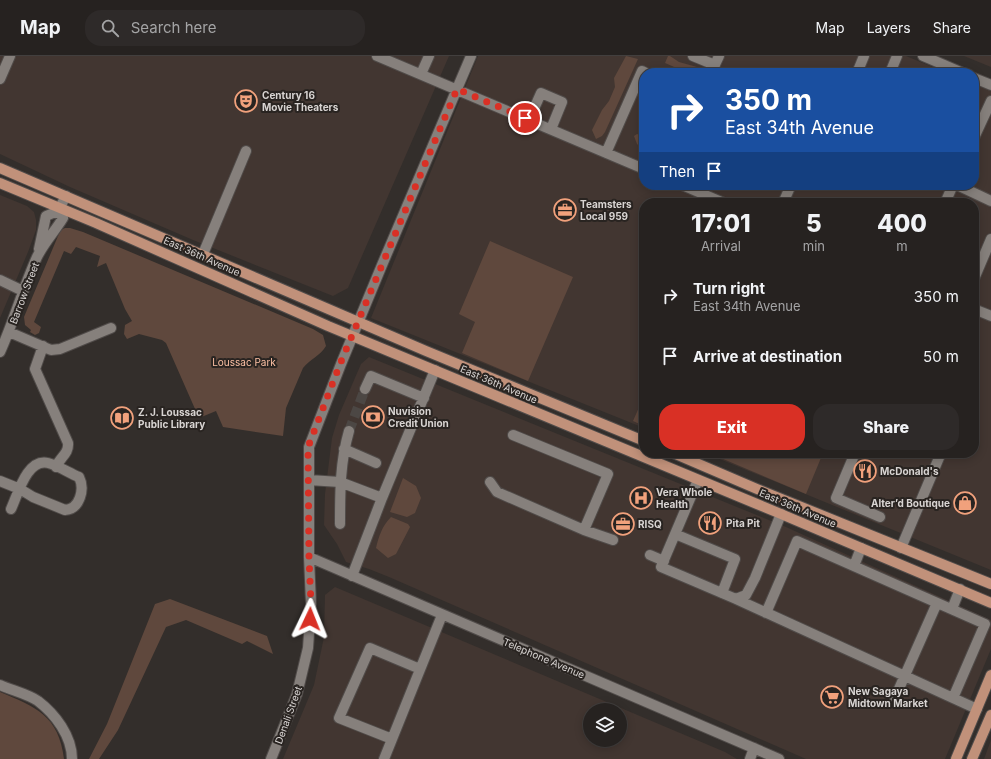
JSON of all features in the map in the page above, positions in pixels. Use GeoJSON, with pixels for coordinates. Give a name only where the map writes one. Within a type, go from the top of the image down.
{"type":"FeatureCollection","features":[{"type":"Feature","properties":{"kind":"main road","name":"East 36th Avenue"},"geometry":{"type":"LineString","coordinates":[[0,168],[426,350],[639,439]]}},
{"type":"Feature","properties":{"kind":"main road","name":"East 36th Avenue"},"geometry":{"type":"LineString","coordinates":[[0,183],[435,370],[639,455]]}},
{"type":"Feature","properties":{"kind":"main road","name":"East 36th Avenue"},"geometry":{"type":"LineString","coordinates":[[645,458],[991,603]]}},
{"type":"Feature","properties":{"kind":"main road","name":"East 36th Avenue"},"geometry":{"type":"LineString","coordinates":[[685,458],[790,503],[991,584]]}},
{"type":"Feature","properties":{"kind":"main road"},"geometry":{"type":"LineString","coordinates":[[698,480],[706,477],[776,505],[790,503]]}},
{"type":"Feature","properties":{"kind":"main road"},"geometry":{"type":"LineString","coordinates":[[956,759],[991,675]]}},
{"type":"Feature","properties":{"kind":"main road"},"geometry":{"type":"LineString","coordinates":[[972,759],[991,715]]}},
{"type":"Feature","properties":{"kind":"street"},"geometry":{"type":"LineString","coordinates":[[0,79],[10,56]]}},
{"type":"Feature","properties":{"kind":"street"},"geometry":{"type":"LineString","coordinates":[[377,56],[639,167]]}},
{"type":"Feature","properties":{"kind":"street"},"geometry":{"type":"LineString","coordinates":[[421,74],[429,56]]}},
{"type":"Feature","properties":{"kind":"street","name":"Denali Street"},"geometry":{"type":"LineString","coordinates":[[272,757],[297,694],[308,648],[311,604],[308,447],[353,335],[471,56]]}},
{"type":"Feature","properties":{"kind":"street"},"geometry":{"type":"LineString","coordinates":[[693,56],[715,65]]}},
{"type":"Feature","properties":{"kind":"street"},"geometry":{"type":"LineString","coordinates":[[859,68],[864,56]]}},
{"type":"Feature","properties":{"kind":"street"},"geometry":{"type":"LineString","coordinates":[[892,68],[897,56]]}},
{"type":"Feature","properties":{"kind":"street"},"geometry":{"type":"LineString","coordinates":[[923,56],[951,68]]}},
{"type":"Feature","properties":{"kind":"street"},"geometry":{"type":"LineString","coordinates":[[606,153],[639,78]]}},
{"type":"Feature","properties":{"kind":"street"},"geometry":{"type":"LineString","coordinates":[[979,80],[991,85]]}},
{"type":"Feature","properties":{"kind":"street"},"geometry":{"type":"LineString","coordinates":[[529,120],[541,93],[562,102],[551,130]]}},
{"type":"Feature","properties":{"kind":"street"},"geometry":{"type":"LineString","coordinates":[[979,127],[991,101]]}},
{"type":"Feature","properties":{"kind":"street"},"geometry":{"type":"LineString","coordinates":[[203,254],[246,151]]}},
{"type":"Feature","properties":{"kind":"street"},"geometry":{"type":"LineString","coordinates":[[694,190],[712,198]]}},
{"type":"Feature","properties":{"kind":"street"},"geometry":{"type":"LineString","coordinates":[[968,190],[991,201]]}},
{"type":"Feature","properties":{"kind":"street","name":"Barrow Street"},"geometry":{"type":"LineString","coordinates":[[0,352],[38,255],[62,218],[59,209],[66,196]]}},
{"type":"Feature","properties":{"kind":"street"},"geometry":{"type":"LineString","coordinates":[[979,267],[991,239]]}},
{"type":"Feature","properties":{"kind":"street"},"geometry":{"type":"LineString","coordinates":[[0,280],[23,291]]}},
{"type":"Feature","properties":{"kind":"street"},"geometry":{"type":"LineString","coordinates":[[979,311],[991,316]]}},
{"type":"Feature","properties":{"kind":"street"},"geometry":{"type":"LineString","coordinates":[[9,332],[51,350],[60,349],[111,328]]}},
{"type":"Feature","properties":{"kind":"street"},"geometry":{"type":"LineString","coordinates":[[43,346],[35,369],[68,443],[69,449],[58,462],[56,467]]}},
{"type":"Feature","properties":{"kind":"street"},"geometry":{"type":"LineString","coordinates":[[352,576],[382,498],[435,370]]}},
{"type":"Feature","properties":{"kind":"street"},"geometry":{"type":"LineString","coordinates":[[365,389],[371,376],[424,398]]}},
{"type":"Feature","properties":{"kind":"street"},"geometry":{"type":"LineString","coordinates":[[340,524],[340,482],[344,449],[349,431]]}},
{"type":"Feature","properties":{"kind":"street"},"geometry":{"type":"LineString","coordinates":[[513,435],[608,474],[584,530]]}},
{"type":"Feature","properties":{"kind":"street"},"geometry":{"type":"LineString","coordinates":[[344,449],[376,463]]}},
{"type":"Feature","properties":{"kind":"street"},"geometry":{"type":"LineString","coordinates":[[853,458],[836,498],[880,518]]}},
{"type":"Feature","properties":{"kind":"street"},"geometry":{"type":"LineString","coordinates":[[901,548],[939,458]]}},
{"type":"Feature","properties":{"kind":"street"},"geometry":{"type":"LineString","coordinates":[[0,481],[20,489],[61,510],[68,510],[76,506],[82,492],[82,484],[79,477],[42,462],[34,465],[26,476],[20,489],[11,509]]}},
{"type":"Feature","properties":{"kind":"street"},"geometry":{"type":"LineString","coordinates":[[309,480],[340,482],[382,498]]}},
{"type":"Feature","properties":{"kind":"street"},"geometry":{"type":"LineString","coordinates":[[698,480],[661,567],[736,599],[977,709]]}},
{"type":"Feature","properties":{"kind":"street"},"geometry":{"type":"LineString","coordinates":[[490,482],[497,492],[584,530],[613,540]]}},
{"type":"Feature","properties":{"kind":"street"},"geometry":{"type":"LineString","coordinates":[[736,599],[746,595],[755,578],[781,514]]}},
{"type":"Feature","properties":{"kind":"street"},"geometry":{"type":"LineString","coordinates":[[675,534],[736,559],[722,593]]}},
{"type":"Feature","properties":{"kind":"street"},"geometry":{"type":"LineString","coordinates":[[766,613],[797,541],[952,609],[985,624],[953,698]]}},
{"type":"Feature","properties":{"kind":"street"},"geometry":{"type":"LineString","coordinates":[[854,566],[861,548]]}},
{"type":"Feature","properties":{"kind":"street"},"geometry":{"type":"LineString","coordinates":[[650,555],[664,561]]}},
{"type":"Feature","properties":{"kind":"street","name":"Telephone Avenue"},"geometry":{"type":"LineString","coordinates":[[309,558],[779,759]]}},
{"type":"Feature","properties":{"kind":"street"},"geometry":{"type":"LineString","coordinates":[[952,609],[960,589]]}},
{"type":"Feature","properties":{"kind":"street"},"geometry":{"type":"LineString","coordinates":[[894,700],[937,603]]}},
{"type":"Feature","properties":{"kind":"street"},"geometry":{"type":"LineString","coordinates":[[384,759],[442,615]]}},
{"type":"Feature","properties":{"kind":"street"},"geometry":{"type":"LineString","coordinates":[[392,740],[339,718],[370,648],[420,669]]}},
{"type":"Feature","properties":{"kind":"street"},"geometry":{"type":"LineString","coordinates":[[0,685],[37,700],[54,716],[65,733],[72,754],[72,759]]}},
{"type":"Feature","properties":{"kind":"street"},"geometry":{"type":"LineString","coordinates":[[750,759],[754,748]]}},
{"type":"Feature","properties":{"kind":"street"},"geometry":{"type":"LineString","coordinates":[[272,757],[283,759]]}},
{"type":"Feature","properties":{"kind":"shaded area"},"geometry":{"type":"Polygon","coordinates":[[[0,56],[449,56],[348,288],[333,296],[193,240],[70,187],[0,154],[0,56]]]}},
{"type":"Feature","properties":{"kind":"shaded area"},"geometry":{"type":"Polygon","coordinates":[[[478,56],[906,56],[935,68],[639,68],[639,190],[979,190],[979,86],[991,91],[991,570],[717,458],[979,458],[979,198],[639,198],[639,426],[371,318],[478,56]]]}},
{"type":"Feature","properties":{"kind":"shaded area"},"geometry":{"type":"Polygon","coordinates":[[[964,56],[991,56],[991,67],[964,56]]]}},
{"type":"Feature","properties":{"kind":"shaded area"},"geometry":{"type":"Polygon","coordinates":[[[0,195],[27,206],[34,212],[36,230],[0,318],[0,195]]]}},
{"type":"Feature","properties":{"kind":"shaded area"},"geometry":{"type":"Polygon","coordinates":[[[369,357],[786,527],[991,620],[991,649],[945,759],[806,759],[389,577],[346,562],[337,544],[324,525],[325,494],[332,438],[339,415],[361,364],[369,357]]]}},
{"type":"Feature","properties":{"kind":"shaded area"},"geometry":{"type":"Polygon","coordinates":[[[335,587],[609,703],[583,703],[583,747],[627,747],[627,711],[725,752],[737,759],[283,759],[314,685],[324,637],[325,595],[335,587]]]}},
{"type":"Feature","properties":{"kind":"shaded area"},"geometry":{"type":"Polygon","coordinates":[[[991,740],[991,759],[984,759],[991,740]]]}},
{"type":"Feature","properties":{"kind":"green space"},"geometry":{"type":"Polygon","coordinates":[[[626,56],[638,59],[605,132],[602,136],[596,139],[592,130],[602,110],[609,101],[615,87],[614,78],[626,56]]]}},
{"type":"Feature","properties":{"kind":"green space"},"geometry":{"type":"Polygon","coordinates":[[[668,56],[670,56],[679,62],[697,67],[676,68],[665,63],[668,56]]]}},
{"type":"Feature","properties":{"kind":"green space"},"geometry":{"type":"Polygon","coordinates":[[[637,134],[639,135],[639,146],[637,144],[634,136],[637,134]]]}},
{"type":"Feature","properties":{"kind":"green space","name":"Loussac Park"},"geometry":{"type":"Polygon","coordinates":[[[65,228],[83,232],[313,329],[323,335],[326,346],[303,368],[286,408],[283,436],[223,427],[216,411],[199,418],[166,343],[162,340],[139,334],[127,339],[124,334],[125,325],[132,321],[125,309],[106,263],[97,267],[100,256],[76,247],[71,254],[64,251],[34,322],[41,327],[39,333],[35,335],[30,332],[31,330],[25,325],[24,317],[58,236],[61,230],[65,228]]]}},
{"type":"Feature","properties":{"kind":"green space"},"geometry":{"type":"Polygon","coordinates":[[[490,241],[573,277],[528,381],[462,353],[475,322],[459,314],[490,241]]]}},
{"type":"Feature","properties":{"kind":"green space"},"geometry":{"type":"Polygon","coordinates":[[[639,407],[639,424],[633,421],[639,407]]]}},
{"type":"Feature","properties":{"kind":"green space"},"geometry":{"type":"Polygon","coordinates":[[[721,458],[821,458],[806,494],[721,458]]]}},
{"type":"Feature","properties":{"kind":"green space"},"geometry":{"type":"Polygon","coordinates":[[[403,478],[416,486],[421,498],[415,513],[407,517],[390,512],[403,478]]]}},
{"type":"Feature","properties":{"kind":"green space"},"geometry":{"type":"Polygon","coordinates":[[[391,517],[408,524],[410,527],[396,554],[388,558],[376,548],[381,531],[391,517]]]}},
{"type":"Feature","properties":{"kind":"green space"},"geometry":{"type":"Polygon","coordinates":[[[170,599],[267,636],[273,654],[247,641],[242,644],[186,620],[166,627],[118,730],[99,759],[89,759],[107,724],[155,604],[170,599]]]}},
{"type":"Feature","properties":{"kind":"green space"},"geometry":{"type":"Polygon","coordinates":[[[0,692],[35,708],[44,715],[57,732],[64,759],[0,759],[0,692]]]}},
{"type":"Feature","properties":{"kind":"tunnel"},"geometry":{"type":"LineString","coordinates":[[349,431],[365,389]]}},
{"type":"Feature","properties":{"kind":"place","name":"Century 16 Movie Theaters"},"geometry":{"type":"Point","coordinates":[246,101]}},
{"type":"Feature","properties":{"kind":"place","name":"Teamsters Local 959"},"geometry":{"type":"Point","coordinates":[565,210]}},
{"type":"Feature","properties":{"kind":"place","name":"Nuvision Credit Union"},"geometry":{"type":"Point","coordinates":[373,417]}},
{"type":"Feature","properties":{"kind":"place","name":"Z. J. Loussac Public Library"},"geometry":{"type":"Point","coordinates":[122,418]}},
{"type":"Feature","properties":{"kind":"place","name":"McDonald's"},"geometry":{"type":"Point","coordinates":[865,471]}},
{"type":"Feature","properties":{"kind":"place","name":"Vera Whole Health"},"geometry":{"type":"Point","coordinates":[641,498]}},
{"type":"Feature","properties":{"kind":"place","name":"Alter’d Boutique"},"geometry":{"type":"Point","coordinates":[965,503]}},
{"type":"Feature","properties":{"kind":"place","name":"Pita Pit"},"geometry":{"type":"Point","coordinates":[710,523]}},
{"type":"Feature","properties":{"kind":"place","name":"RISQ"},"geometry":{"type":"Point","coordinates":[623,524]}},
{"type":"Feature","properties":{"kind":"place","name":"New Sagaya Midtown Market"},"geometry":{"type":"Point","coordinates":[832,697]}},
{"type":"Feature","properties":{"kind":"route"},"geometry":{"type":"LineString","coordinates":[[310,619],[308,447],[340,364],[457,89],[525,118]]}}]}
